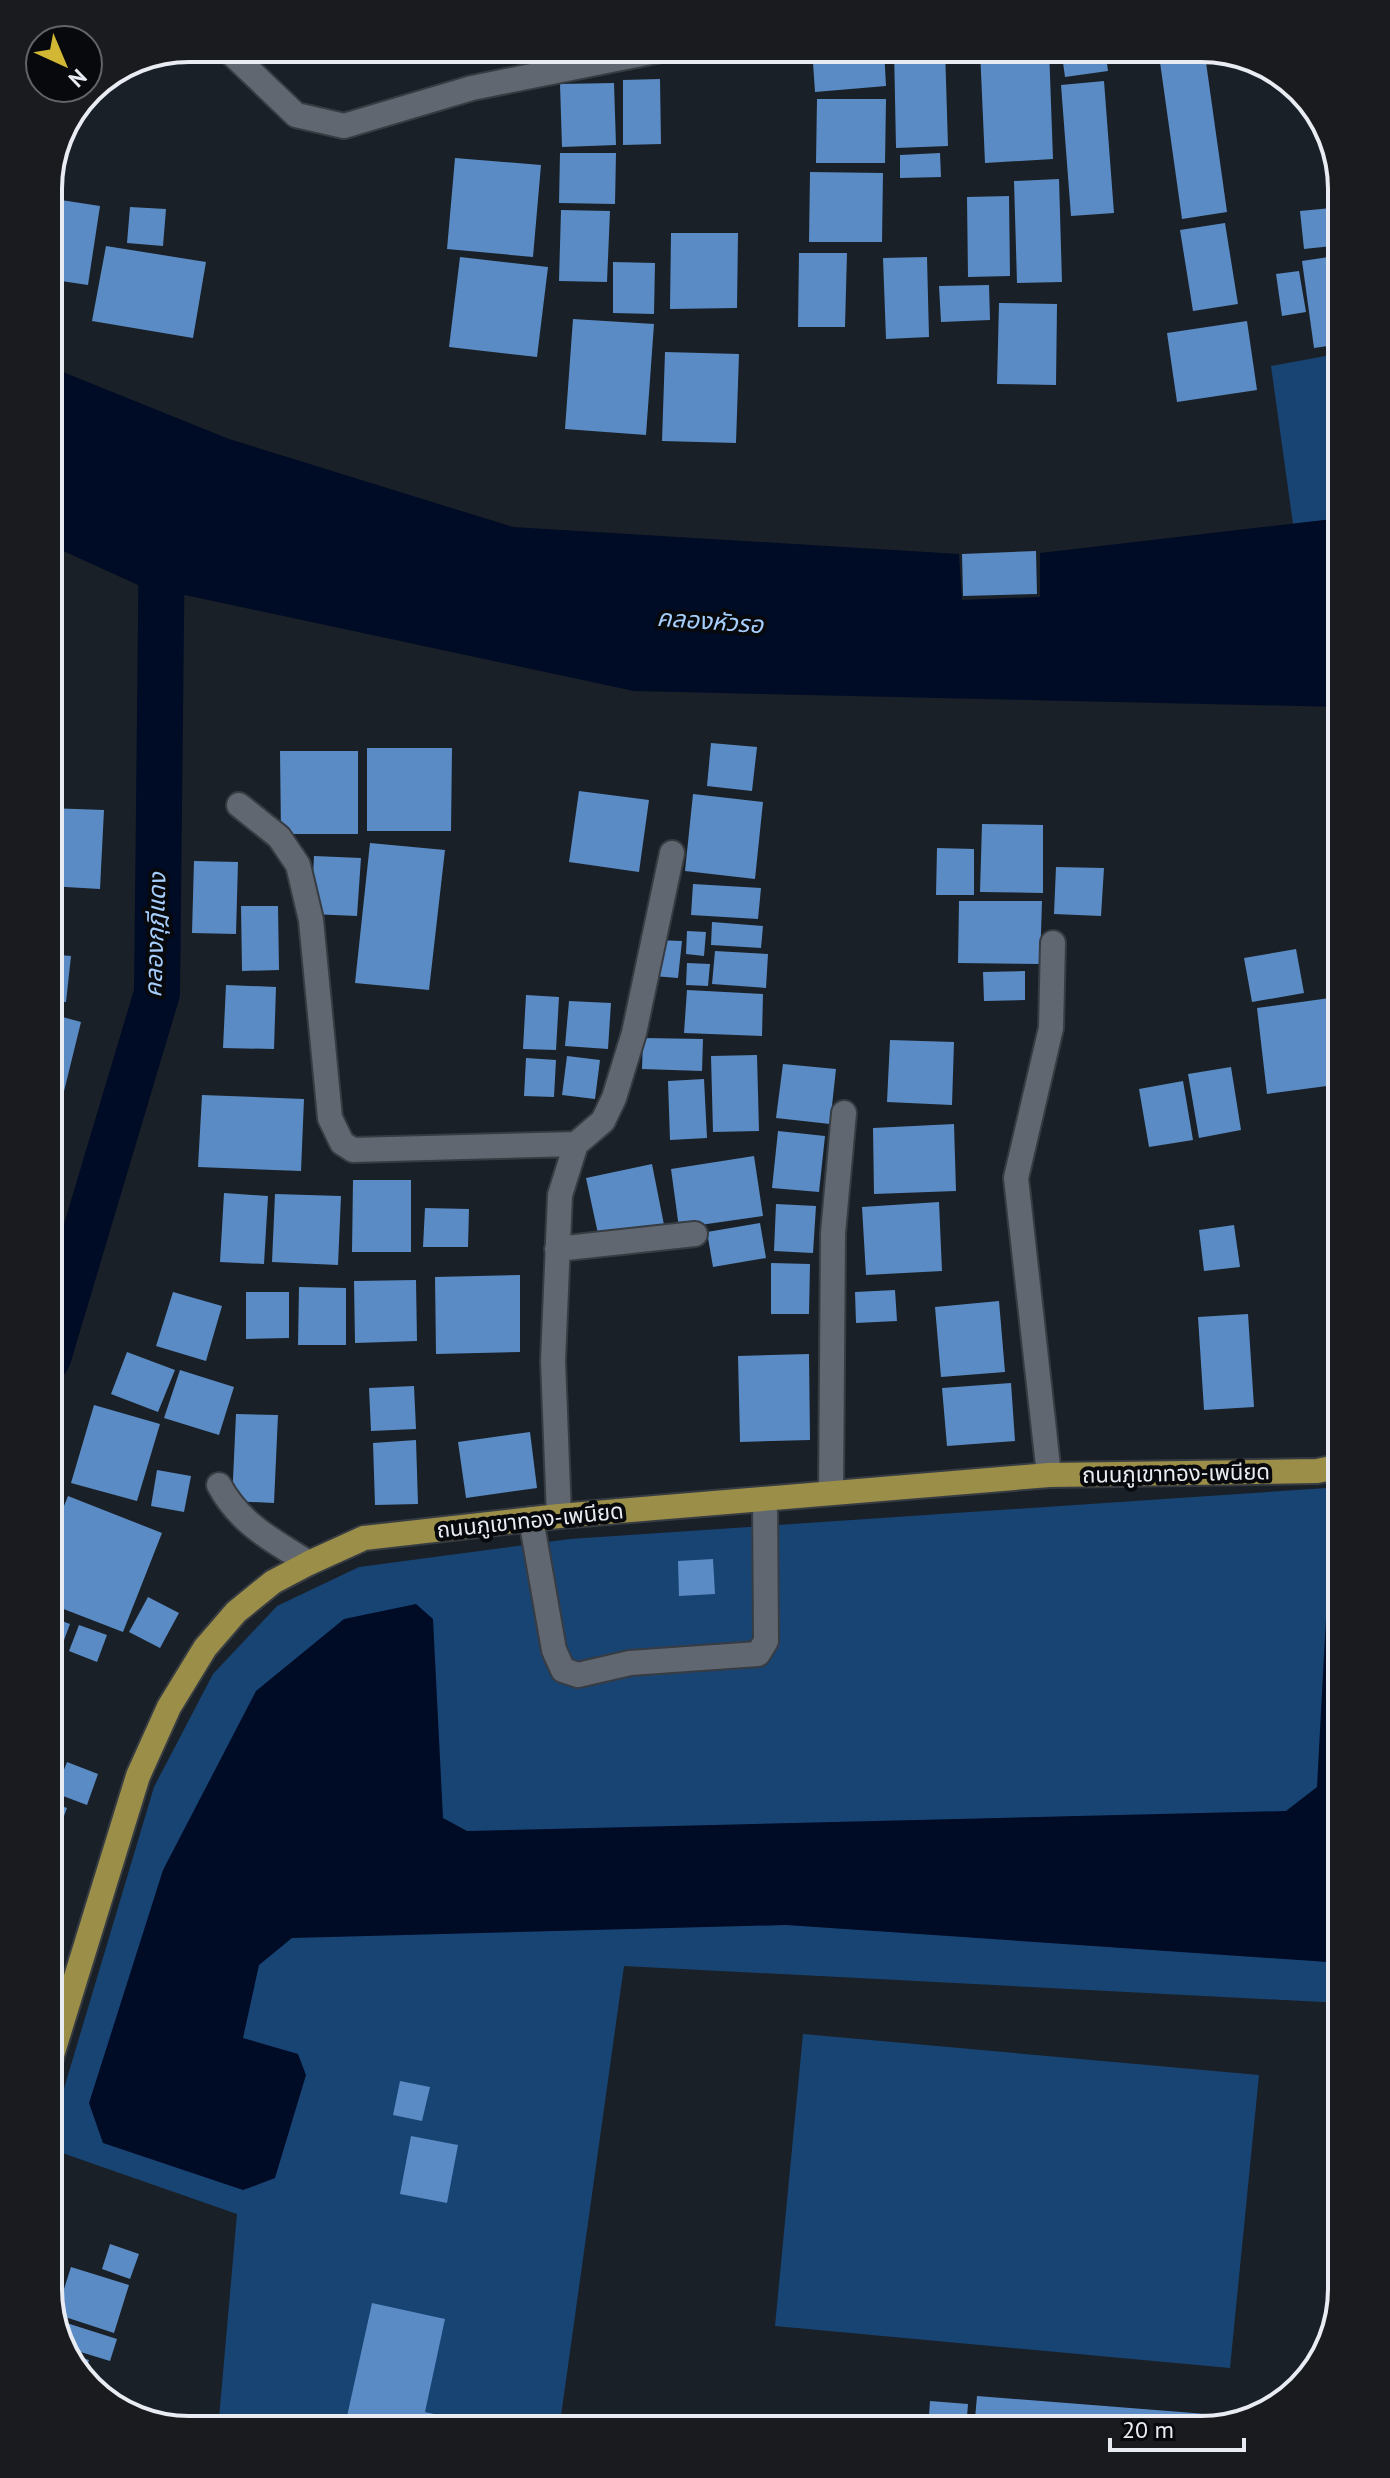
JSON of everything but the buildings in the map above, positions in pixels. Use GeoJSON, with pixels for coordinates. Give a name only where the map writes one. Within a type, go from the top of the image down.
{"type":"FeatureCollection","features":[{"type":"Feature","properties":{"kind":"main road","name":"ถนนภูเขาทอง-เพนียด"},"geometry":{"type":"LineString","coordinates":[[62,2023],[138,1776],[169,1707],[205,1648],[236,1612],[273,1582],[364,1538],[559,1516],[1049,1475],[1328,1469]]}},
{"type":"Feature","properties":{"kind":"street"},"geometry":{"type":"LineString","coordinates":[[241,62],[296,115],[344,126],[472,88],[601,62]]}},
{"type":"Feature","properties":{"kind":"street"},"geometry":{"type":"LineString","coordinates":[[239,805],[279,837],[298,865],[311,920],[330,1118],[342,1143],[353,1150],[576,1144]]}},
{"type":"Feature","properties":{"kind":"street"},"geometry":{"type":"LineString","coordinates":[[559,1516],[553,1361],[560,1195],[576,1144],[603,1121],[614,1098],[634,1033],[672,853]]}},
{"type":"Feature","properties":{"kind":"street"},"geometry":{"type":"LineString","coordinates":[[1049,1475],[1016,1178],[1051,1028],[1053,943]]}},
{"type":"Feature","properties":{"kind":"street"},"geometry":{"type":"LineString","coordinates":[[831,1493],[833,1233],[844,1113]]}},
{"type":"Feature","properties":{"kind":"street"},"geometry":{"type":"LineString","coordinates":[[557,1249],[695,1234]]}},
{"type":"Feature","properties":{"kind":"street"},"geometry":{"type":"LineString","coordinates":[[219,1485],[229,1505],[246,1522],[309,1563]]}},
{"type":"Feature","properties":{"kind":"street"},"geometry":{"type":"LineString","coordinates":[[531,1519],[554,1650],[563,1670],[578,1675],[630,1663],[758,1654],[766,1641],[765,1499]]}},
{"type":"Feature","properties":{"kind":"shaded area"},"geometry":{"type":"Polygon","coordinates":[[[1328,356],[1328,520],[1293,524],[1271,366],[1328,356]]]}},
{"type":"Feature","properties":{"kind":"shaded area"},"geometry":{"type":"Polygon","coordinates":[[[1328,1488],[1328,2002],[624,1966],[561,2416],[219,2416],[237,2214],[62,2153],[62,2095],[154,1787],[213,1674],[277,1606],[359,1567],[570,1539],[1328,1488]]]}},
{"type":"Feature","properties":{"kind":"shaded area"},"geometry":{"type":"Polygon","coordinates":[[[803,2034],[1259,2075],[1230,2368],[775,2326],[803,2034]]]}},
{"type":"Feature","properties":{"kind":"water","name":"คลองหัวรอ"},"geometry":{"type":"Polygon","coordinates":[[[62,372],[229,439],[513,527],[959,554],[962,600],[1040,597],[1040,553],[1328,520],[1328,707],[634,691],[138,585],[62,550],[62,372]]]}},
{"type":"Feature","properties":{"kind":"water"},"geometry":{"type":"Polygon","coordinates":[[[1328,1580],[1328,1962],[786,1925],[292,1938],[259,1965],[243,2038],[298,2054],[306,2075],[275,2178],[243,2190],[103,2143],[89,2103],[163,1870],[256,1691],[344,1619],[416,1604],[433,1619],[443,1818],[467,1831],[1286,1811],[1317,1787],[1328,1580]]]}},
{"type":"Feature","properties":{"kind":"waterway","name":"คลองกุฎีแดง"},"geometry":{"type":"LineString","coordinates":[[62,1311],[157,993],[162,529]]}}]}
